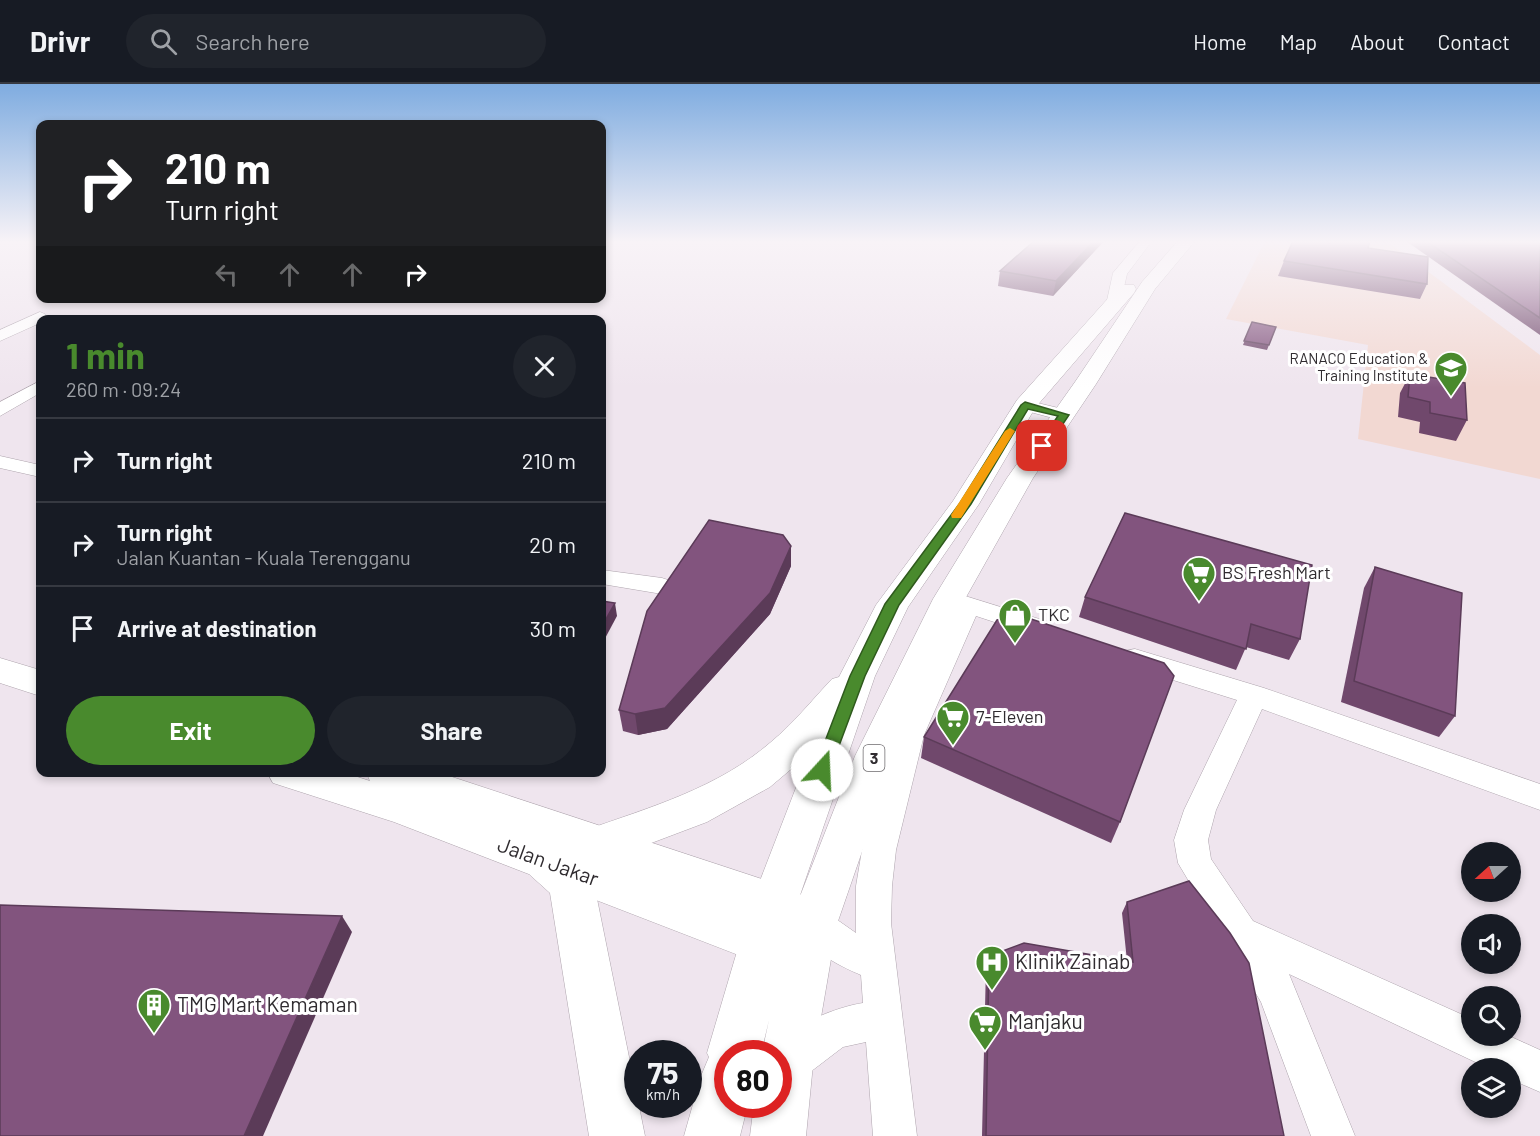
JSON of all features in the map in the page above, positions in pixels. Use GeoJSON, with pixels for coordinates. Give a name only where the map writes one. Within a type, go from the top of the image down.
{"type":"FeatureCollection","features":[{"type":"Feature","properties":{"kind":"main road","name":"3"},"geometry":{"type":"LineString","coordinates":[[787,1040],[789,932],[857,676],[892,604],[965,504],[1025,405],[1126,290]]}},
{"type":"Feature","properties":{"kind":"main road","name":"3"},"geometry":{"type":"LineString","coordinates":[[740,1040],[789,932],[887,761],[958,602],[1020,478],[1145,290]]}},
{"type":"Feature","properties":{"kind":"main road"},"geometry":{"type":"LineString","coordinates":[[0,647],[36,658]]}},
{"type":"Feature","properties":{"kind":"main road"},"geometry":{"type":"LineString","coordinates":[[0,670],[36,682]]}},
{"type":"Feature","properties":{"kind":"main road"},"geometry":{"type":"LineString","coordinates":[[601,843],[702,806],[738,786],[776,760],[857,676]]}},
{"type":"Feature","properties":{"kind":"main road","name":"Jalan Jakar"},"geometry":{"type":"LineString","coordinates":[[303,777],[404,808],[546,861],[789,932]]}},
{"type":"Feature","properties":{"kind":"main road","name":"Jalan Jakar"},"geometry":{"type":"LineString","coordinates":[[401,777],[601,843],[789,932]]}},
{"type":"Feature","properties":{"kind":"main road"},"geometry":{"type":"LineString","coordinates":[[546,861],[571,884],[617,1136]]}},
{"type":"Feature","properties":{"kind":"main road"},"geometry":{"type":"LineString","coordinates":[[712,1136],[717,1118]]}},
{"type":"Feature","properties":{"kind":"main road","name":"3"},"geometry":{"type":"LineString","coordinates":[[778,1136],[780,1118]]}},
{"type":"Feature","properties":{"kind":"street"},"geometry":{"type":"LineString","coordinates":[[1113,305],[1116,290]]}},
{"type":"Feature","properties":{"kind":"street"},"geometry":{"type":"LineString","coordinates":[[0,324],[23,314]]}},
{"type":"Feature","properties":{"kind":"street"},"geometry":{"type":"LineString","coordinates":[[0,336],[36,319]]}},
{"type":"Feature","properties":{"kind":"street"},"geometry":{"type":"LineString","coordinates":[[0,344],[20,338],[36,337]]}},
{"type":"Feature","properties":{"kind":"street"},"geometry":{"type":"LineString","coordinates":[[0,410],[36,388]]}},
{"type":"Feature","properties":{"kind":"street"},"geometry":{"type":"LineString","coordinates":[[1025,405],[1064,415]]}},
{"type":"Feature","properties":{"kind":"street"},"geometry":{"type":"LineString","coordinates":[[0,462],[36,470]]}},
{"type":"Feature","properties":{"kind":"street"},"geometry":{"type":"LineString","coordinates":[[606,578],[662,586]]}},
{"type":"Feature","properties":{"kind":"street"},"geometry":{"type":"LineString","coordinates":[[958,602],[1060,634]]}},
{"type":"Feature","properties":{"kind":"street"},"geometry":{"type":"LineString","coordinates":[[1105,648],[1254,695],[1540,797]]}},
{"type":"Feature","properties":{"kind":"street"},"geometry":{"type":"LineString","coordinates":[[1254,695],[1200,810],[1191,840],[1195,863],[1277,991],[1333,1136]]}},
{"type":"Feature","properties":{"kind":"street"},"geometry":{"type":"LineString","coordinates":[[887,761],[874,886],[873,923],[895,1136]]}},
{"type":"Feature","properties":{"kind":"street"},"geometry":{"type":"LineString","coordinates":[[789,932],[879,964]]}},
{"type":"Feature","properties":{"kind":"street"},"geometry":{"type":"LineString","coordinates":[[1242,934],[1540,1071]]}},
{"type":"Feature","properties":{"kind":"street"},"geometry":{"type":"LineString","coordinates":[[792,1059],[824,1033],[854,1023],[883,1021]]}},
{"type":"Feature","properties":{"kind":"shaded area","name":"RANACO Education & Training Institute"},"geometry":{"type":"Polygon","coordinates":[[[1240,290],[1453,290],[1540,355],[1540,479],[1358,439],[1368,345],[1226,319],[1240,290]]]}},
{"type":"Feature","properties":{"kind":"building"},"geometry":{"type":"Polygon","coordinates":[[[1499,290],[1540,290],[1540,318],[1499,290]]]}},
{"type":"Feature","properties":{"kind":"building"},"geometry":{"type":"Polygon","coordinates":[[[1252,322],[1276,327],[1269,345],[1244,341],[1252,322]]]}},
{"type":"Feature","properties":{"kind":"building"},"geometry":{"type":"Polygon","coordinates":[[[1410,374],[1465,383],[1467,420],[1430,413],[1430,402],[1408,397],[1410,374]]]}},
{"type":"Feature","properties":{"kind":"building","name":"BS Fresh Mart"},"geometry":{"type":"Polygon","coordinates":[[[1125,513],[1312,565],[1300,639],[1251,624],[1246,649],[1085,597],[1125,513]]]}},
{"type":"Feature","properties":{"kind":"building"},"geometry":{"type":"Polygon","coordinates":[[[709,520],[783,535],[791,546],[770,593],[665,708],[635,714],[619,710],[647,611],[709,520]]]}},
{"type":"Feature","properties":{"kind":"building"},"geometry":{"type":"Polygon","coordinates":[[[1375,567],[1462,593],[1455,716],[1354,681],[1375,567]]]}},
{"type":"Feature","properties":{"kind":"building"},"geometry":{"type":"Polygon","coordinates":[[[606,602],[615,603],[606,619],[606,602]]]}},
{"type":"Feature","properties":{"kind":"building"},"geometry":{"type":"Polygon","coordinates":[[[1019,615],[1164,663],[1174,676],[1120,822],[924,737],[997,620],[1019,615]]]}},
{"type":"Feature","properties":{"kind":"building"},"geometry":{"type":"Polygon","coordinates":[[[1189,881],[1230,933],[1249,963],[1284,1136],[986,1136],[989,956],[1024,943],[1133,962],[1127,902],[1189,881]]]}},
{"type":"Feature","properties":{"kind":"building","name":"TMG Mart Kemaman"},"geometry":{"type":"Polygon","coordinates":[[[0,905],[342,916],[244,1136],[0,1136],[0,905]]]}},
{"type":"Feature","properties":{"kind":"slow traffic"},"geometry":{"type":"LineString","coordinates":[[957,515],[1010,431]]}},
{"type":"Feature","properties":{"kind":"place","name":"RANACO Education & Training Institute"},"geometry":{"type":"Point","coordinates":[1451,397]}},
{"type":"Feature","properties":{"kind":"place","name":"BS Fresh Mart"},"geometry":{"type":"Point","coordinates":[1199,602]}},
{"type":"Feature","properties":{"kind":"place","name":"TKC"},"geometry":{"type":"Point","coordinates":[1015,644]}},
{"type":"Feature","properties":{"kind":"place","name":"7-Eleven"},"geometry":{"type":"Point","coordinates":[953,746]}},
{"type":"Feature","properties":{"kind":"place","name":"Klinik Zainab"},"geometry":{"type":"Point","coordinates":[992,991]}},
{"type":"Feature","properties":{"kind":"place","name":"TMG Mart Kemaman"},"geometry":{"type":"Point","coordinates":[154,1034]}},
{"type":"Feature","properties":{"kind":"place","name":"Manjaku"},"geometry":{"type":"Point","coordinates":[985,1051]}},
{"type":"Feature","properties":{"kind":"route"},"geometry":{"type":"LineString","coordinates":[[822,770],[857,676],[892,604],[965,504],[1025,405],[1064,415],[1042,446]]}}]}
